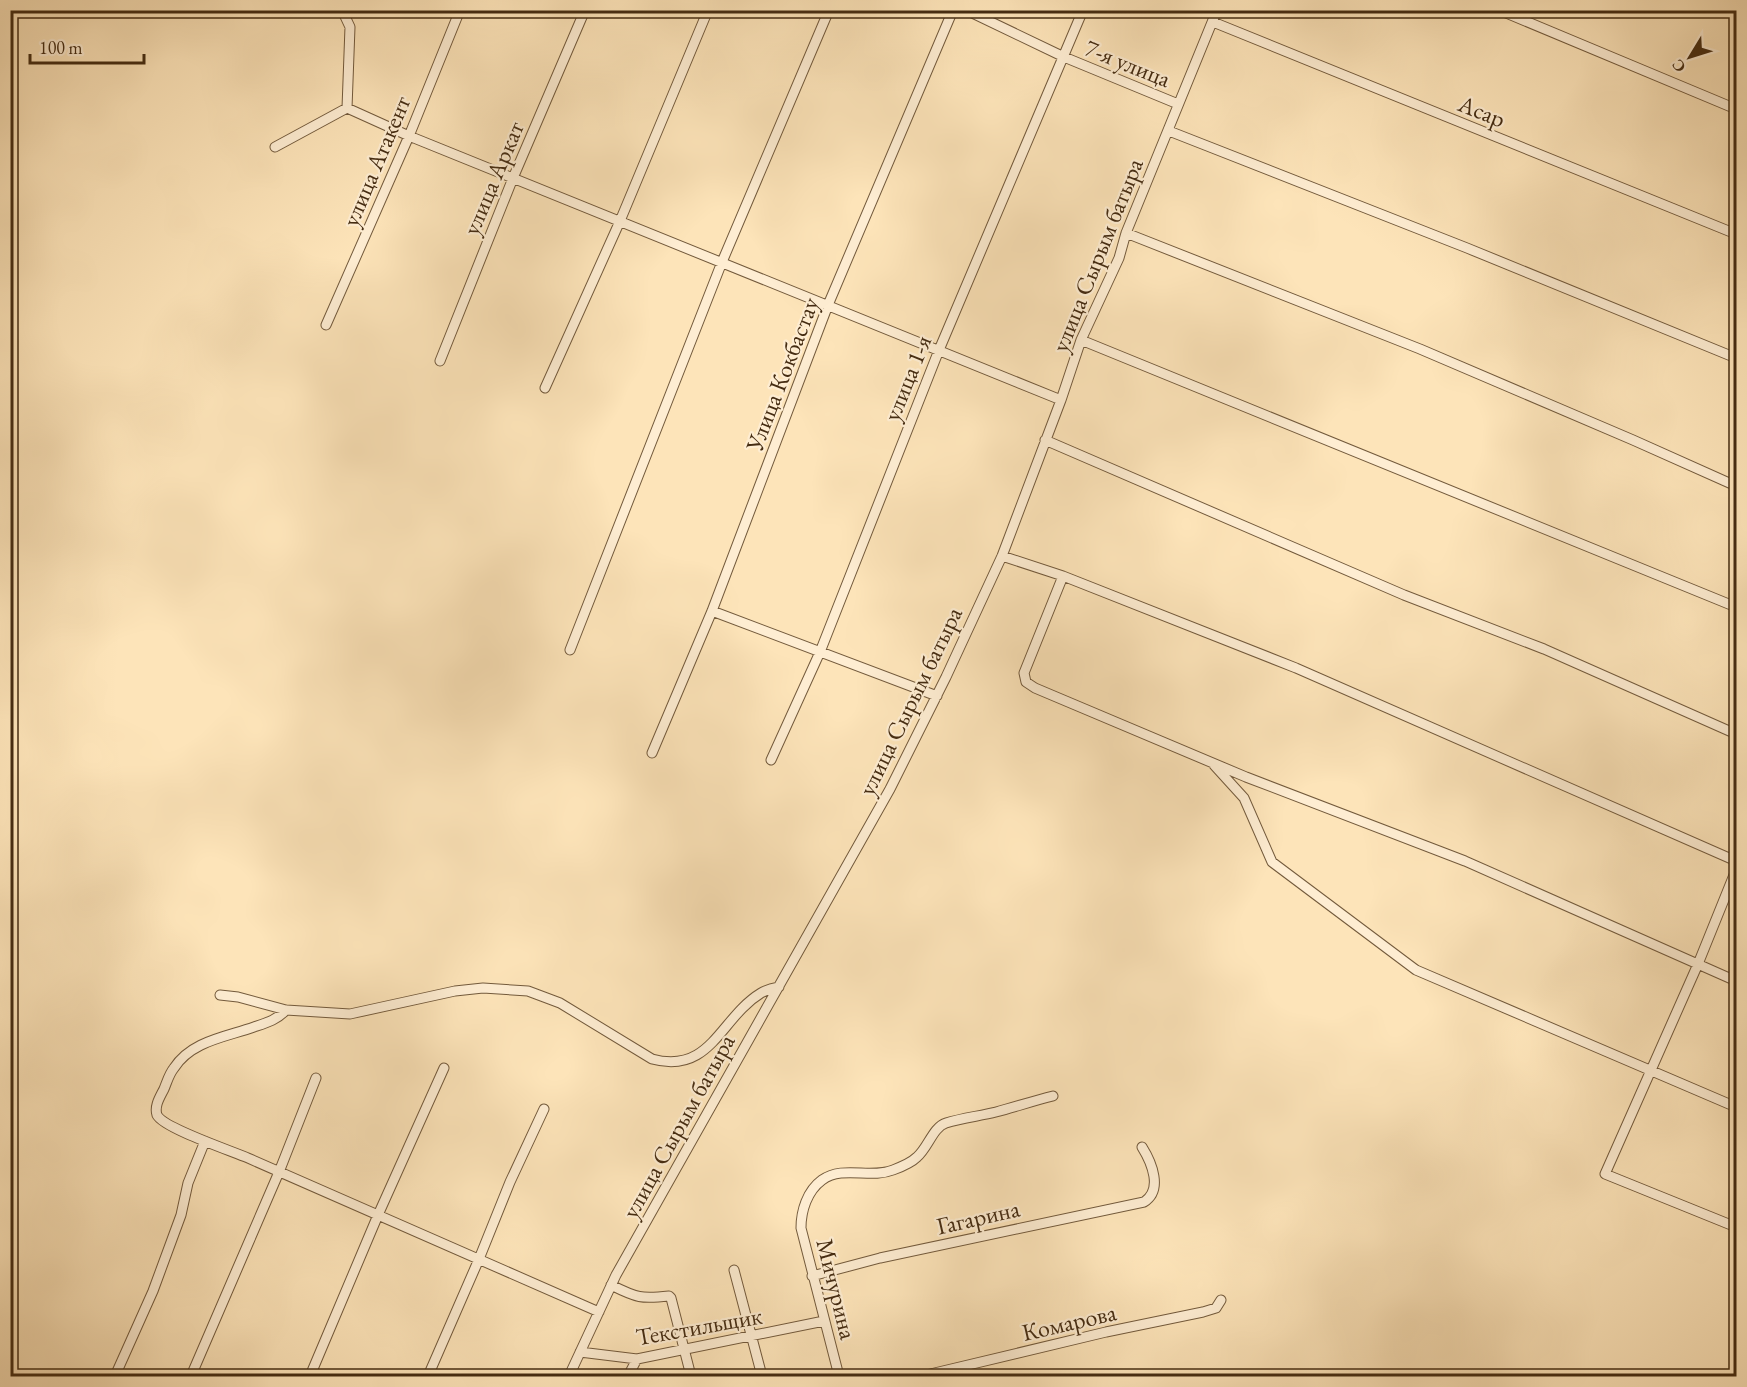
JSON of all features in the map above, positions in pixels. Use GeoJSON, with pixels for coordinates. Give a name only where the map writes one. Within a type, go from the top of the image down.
{"type":"FeatureCollection","features":[{"type":"Feature","properties":{"kind":"street"},"geometry":{"type":"LineString","coordinates":[[342,10],[350,27],[347,108]]}},
{"type":"Feature","properties":{"kind":"street","name":"улица Атакент"},"geometry":{"type":"LineString","coordinates":[[326,325],[409,136],[460,10]]}},
{"type":"Feature","properties":{"kind":"street","name":"улица Аркат"},"geometry":{"type":"LineString","coordinates":[[440,361],[513,178],[585,10]]}},
{"type":"Feature","properties":{"kind":"street"},"geometry":{"type":"LineString","coordinates":[[545,388],[620,221],[708,10]]}},
{"type":"Feature","properties":{"kind":"street"},"geometry":{"type":"LineString","coordinates":[[570,650],[722,262],[829,10]]}},
{"type":"Feature","properties":{"kind":"street","name":"Улица Кокбастау"},"geometry":{"type":"LineString","coordinates":[[652,753],[712,611],[828,305],[953,10]]}},
{"type":"Feature","properties":{"kind":"street","name":"7-я улица"},"geometry":{"type":"LineString","coordinates":[[966,10],[1064,57],[1178,104]]}},
{"type":"Feature","properties":{"kind":"street","name":"улица 1-я"},"geometry":{"type":"LineString","coordinates":[[771,760],[820,652],[939,350],[1083,10]]}},
{"type":"Feature","properties":{"kind":"street","name":"улица Сырым батыра"},"geometry":{"type":"LineString","coordinates":[[569,1377],[611,1285],[890,789],[937,696],[1002,556],[1061,400],[1081,340],[1119,258],[1126,233],[1217,10]]}},
{"type":"Feature","properties":{"kind":"street"},"geometry":{"type":"LineString","coordinates":[[1499,10],[1737,110]]}},
{"type":"Feature","properties":{"kind":"street","name":"Асар"},"geometry":{"type":"LineString","coordinates":[[1213,22],[1737,234]]}},
{"type":"Feature","properties":{"kind":"street"},"geometry":{"type":"LineString","coordinates":[[347,108],[409,136],[1061,400]]}},
{"type":"Feature","properties":{"kind":"street"},"geometry":{"type":"LineString","coordinates":[[275,147],[347,108]]}},
{"type":"Feature","properties":{"kind":"street"},"geometry":{"type":"LineString","coordinates":[[1169,131],[1477,252],[1737,358]]}},
{"type":"Feature","properties":{"kind":"street"},"geometry":{"type":"LineString","coordinates":[[1126,233],[1420,349],[1737,486]]}},
{"type":"Feature","properties":{"kind":"street"},"geometry":{"type":"LineString","coordinates":[[1081,340],[1737,607]]}},
{"type":"Feature","properties":{"kind":"street"},"geometry":{"type":"LineString","coordinates":[[1045,440],[1404,595],[1544,649],[1737,734]]}},
{"type":"Feature","properties":{"kind":"street"},"geometry":{"type":"LineString","coordinates":[[1002,556],[1063,576],[1296,668],[1737,861]]}},
{"type":"Feature","properties":{"kind":"street"},"geometry":{"type":"LineString","coordinates":[[1063,576],[1024,673],[1026,682],[1046,693],[1213,763],[1465,861],[1737,981]]}},
{"type":"Feature","properties":{"kind":"street"},"geometry":{"type":"LineString","coordinates":[[712,611],[937,696]]}},
{"type":"Feature","properties":{"kind":"street"},"geometry":{"type":"LineString","coordinates":[[1213,763],[1244,798],[1272,862],[1416,970],[1737,1107]]}},
{"type":"Feature","properties":{"kind":"street"},"geometry":{"type":"LineString","coordinates":[[1737,870],[1605,1174],[1737,1227]]}},
{"type":"Feature","properties":{"kind":"street"},"geometry":{"type":"LineString","coordinates":[[220,994],[286,1010],[350,1014],[455,991],[483,988],[528,991],[560,1003],[652,1059],[668,1064],[687,1062],[698,1055],[739,1011],[762,992],[778,987]]}},
{"type":"Feature","properties":{"kind":"street"},"geometry":{"type":"LineString","coordinates":[[286,1010],[269,1022],[214,1039],[197,1047],[174,1067],[157,1103],[156,1112],[162,1121],[599,1312]]}},
{"type":"Feature","properties":{"kind":"street"},"geometry":{"type":"LineString","coordinates":[[310,1377],[378,1215],[444,1068]]}},
{"type":"Feature","properties":{"kind":"street"},"geometry":{"type":"LineString","coordinates":[[191,1377],[279,1173],[315,1078]]}},
{"type":"Feature","properties":{"kind":"street","name":"Мичурина"},"geometry":{"type":"LineString","coordinates":[[839,1377],[801,1228],[802,1210],[816,1185],[830,1175],[882,1174],[893,1170],[917,1158],[936,1130],[945,1123],[998,1112],[1053,1096]]}},
{"type":"Feature","properties":{"kind":"street"},"geometry":{"type":"LineString","coordinates":[[428,1377],[510,1182],[544,1109]]}},
{"type":"Feature","properties":{"kind":"street"},"geometry":{"type":"LineString","coordinates":[[115,1377],[153,1291],[181,1215],[188,1183],[205,1141]]}},
{"type":"Feature","properties":{"kind":"street","name":"Гагарина"},"geometry":{"type":"LineString","coordinates":[[812,1276],[880,1258],[1137,1204],[1151,1197],[1155,1190],[1149,1157],[1142,1147]]}},
{"type":"Feature","properties":{"kind":"street"},"geometry":{"type":"LineString","coordinates":[[734,1270],[762,1377]]}},
{"type":"Feature","properties":{"kind":"street"},"geometry":{"type":"LineString","coordinates":[[611,1285],[641,1298],[669,1296],[671,1298],[691,1377]]}},
{"type":"Feature","properties":{"kind":"street","name":"Комарова"},"geometry":{"type":"LineString","coordinates":[[922,1377],[1106,1332],[1203,1312],[1216,1308],[1221,1300]]}},
{"type":"Feature","properties":{"kind":"street","name":"Текстильщик"},"geometry":{"type":"LineString","coordinates":[[580,1352],[637,1359],[824,1322]]}},
{"type":"Feature","properties":{"kind":"street"},"geometry":{"type":"LineString","coordinates":[[628,1377],[637,1359]]}}]}
